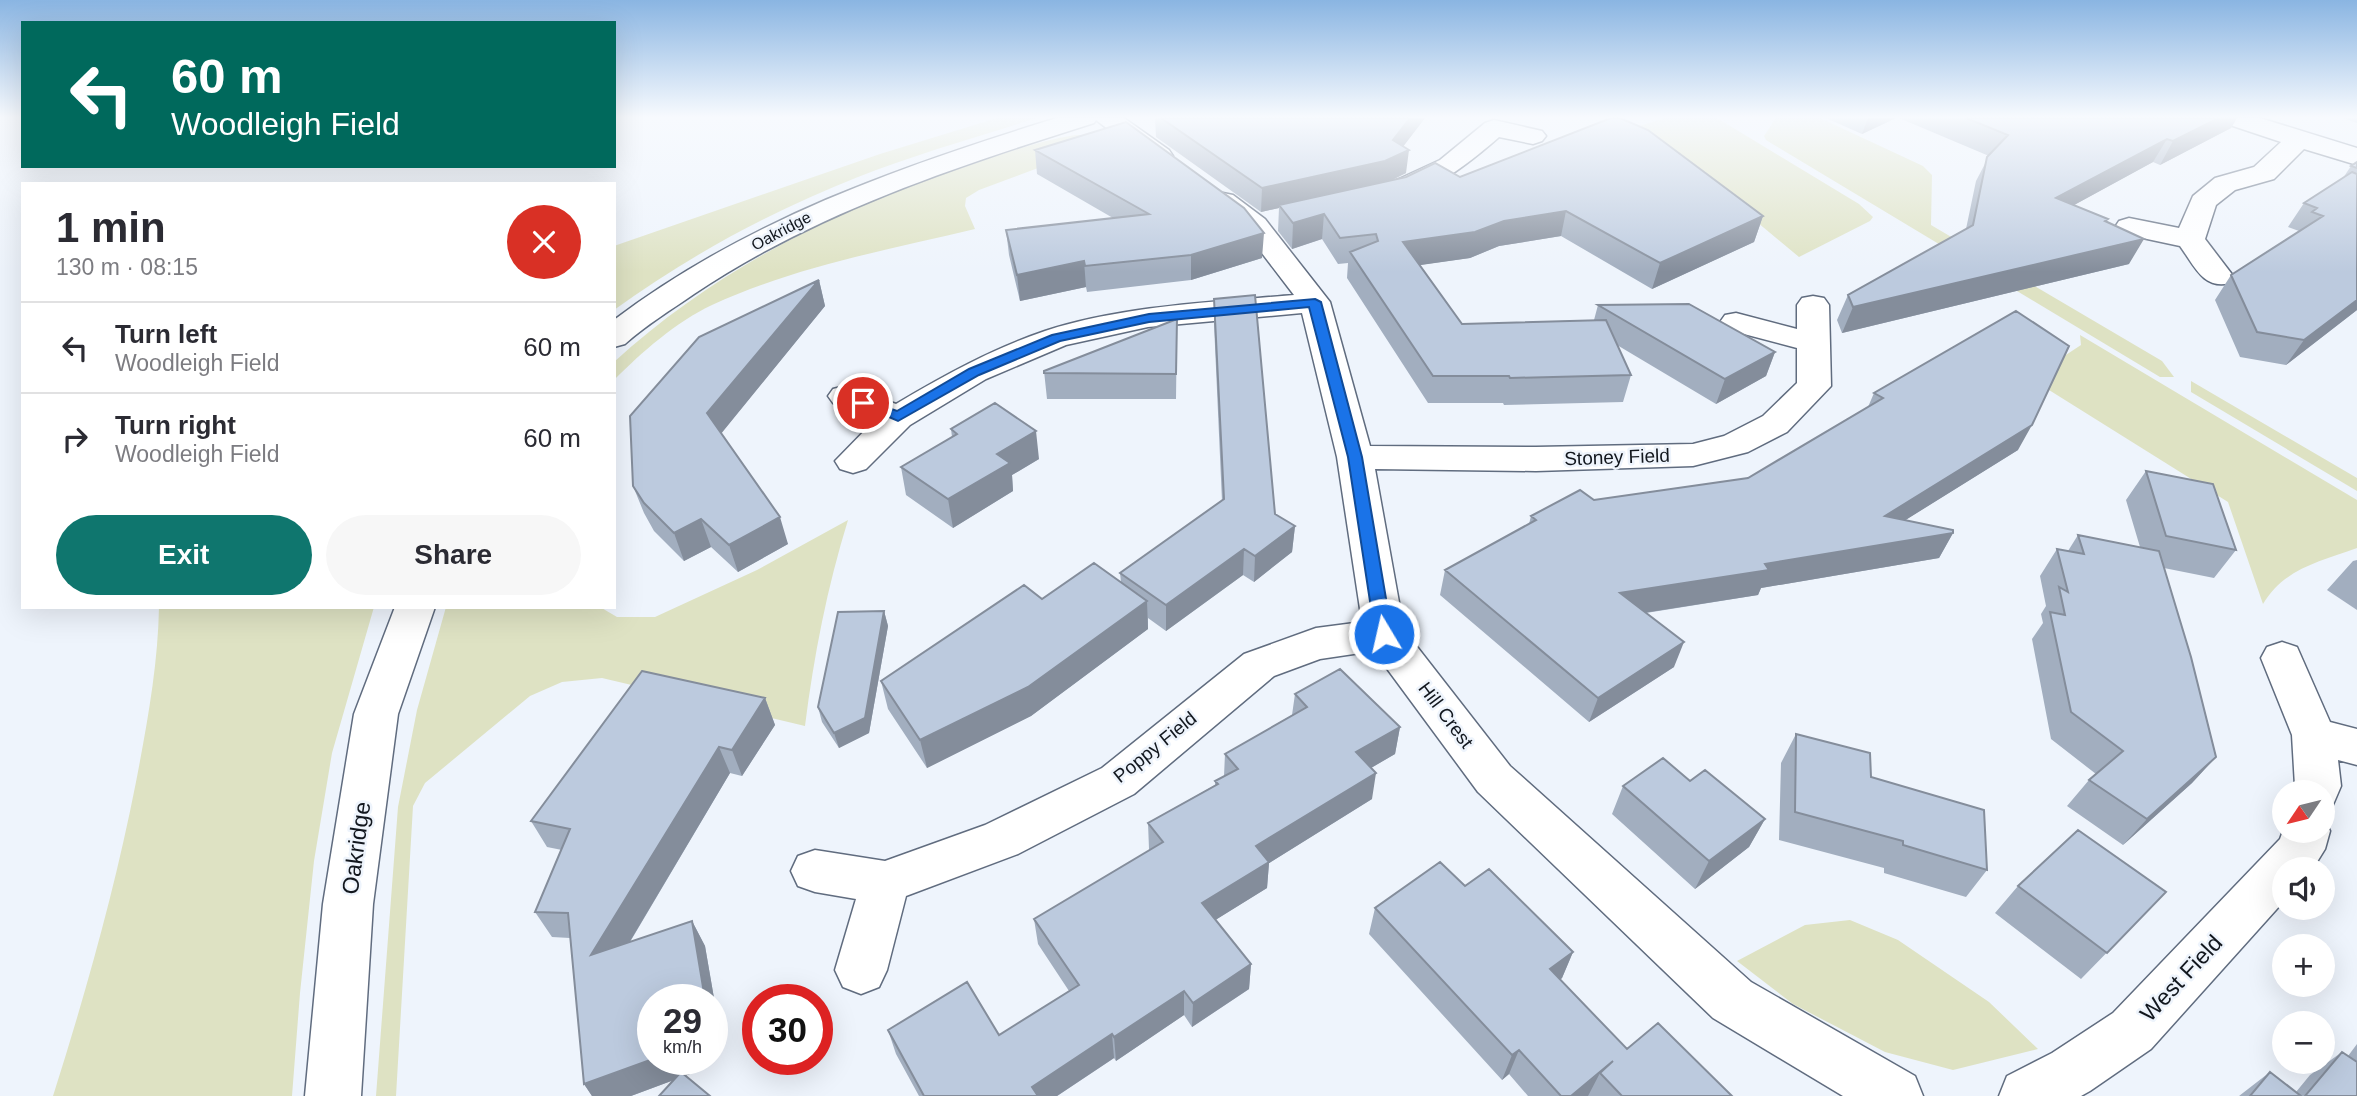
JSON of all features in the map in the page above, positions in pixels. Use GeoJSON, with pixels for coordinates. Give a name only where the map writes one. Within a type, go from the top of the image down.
{"type":"FeatureCollection","features":[{"type":"Feature","properties":{"kind":"street","name":"Oakridge"},"geometry":{"type":"LineString","coordinates":[[616,336],[705,270],[825,208],[926,169]]}},
{"type":"Feature","properties":{"kind":"street","name":"Hill Crest"},"geometry":{"type":"LineString","coordinates":[[1178,169],[1267,222],[1315,302],[1355,457],[1384,634],[1494,779],[1732,1000],[1895,1096]]}},
{"type":"Feature","properties":{"kind":"street"},"geometry":{"type":"LineString","coordinates":[[1367,199],[1392,193],[1442,169]]}},
{"type":"Feature","properties":{"kind":"street"},"geometry":{"type":"LineString","coordinates":[[2190,239],[2203,202],[2225,184],[2264,173],[2268,169]]}},
{"type":"Feature","properties":{"kind":"street"},"geometry":{"type":"LineString","coordinates":[[2129,227],[2190,239],[2220,278]]}},
{"type":"Feature","properties":{"kind":"street"},"geometry":{"type":"LineString","coordinates":[[853,461],[898,417],[974,372],[1056,338],[1149,318],[1315,302]]}},
{"type":"Feature","properties":{"kind":"street","name":"Stoney Field"},"geometry":{"type":"LineString","coordinates":[[1355,457],[1536,460],[1692,455],[1736,444],[1775,424],[1814,386],[1814,306]]}},
{"type":"Feature","properties":{"kind":"street"},"geometry":{"type":"LineString","coordinates":[[1736,322],[1814,343]]}},
{"type":"Feature","properties":{"kind":"street"},"geometry":{"type":"LineString","coordinates":[[845,396],[898,417]]}},
{"type":"Feature","properties":{"kind":"street","name":"Oakridge"},"geometry":{"type":"LineString","coordinates":[[333,1096],[348,904],[376,714],[414,609]]}},
{"type":"Feature","properties":{"kind":"street","name":"Poppy Field"},"geometry":{"type":"LineString","coordinates":[[815,871],[885,882],[1000,840],[1118,781],[1259,665],[1316,644],[1384,634]]}},
{"type":"Feature","properties":{"kind":"street"},"geometry":{"type":"LineString","coordinates":[[2282,659],[2314,736],[2318,780]]}},
{"type":"Feature","properties":{"kind":"street"},"geometry":{"type":"LineString","coordinates":[[2314,736],[2357,747]]}},
{"type":"Feature","properties":{"kind":"street","name":"West Field"},"geometry":{"type":"LineString","coordinates":[[2027,1096],[2071,1072],[2132,1031],[2301,849],[2302,844]]}},
{"type":"Feature","properties":{"kind":"street"},"geometry":{"type":"LineString","coordinates":[[861,970],[885,882]]}},
{"type":"Feature","properties":{"kind":"green space"},"geometry":{"type":"Polygon","coordinates":[[[836,169],[880,169],[794,204],[732,236],[672,271],[616,309],[616,245],[836,169]]]}},
{"type":"Feature","properties":{"kind":"green space"},"geometry":{"type":"Polygon","coordinates":[[[959,169],[1035,169],[979,190],[966,198],[965,206],[975,229],[841,261],[743,292],[685,320],[648,348],[616,378],[616,360],[694,298],[780,245],[825,222],[959,169]]]}},
{"type":"Feature","properties":{"kind":"green space"},"geometry":{"type":"Polygon","coordinates":[[[1691,169],[1801,169],[1859,204],[1873,217],[1799,257],[1691,169]]]}},
{"type":"Feature","properties":{"kind":"green space"},"geometry":{"type":"Polygon","coordinates":[[[1814,169],[1926,169],[1932,175],[1931,225],[2162,361],[2174,377],[2160,377],[1814,169]]]}},
{"type":"Feature","properties":{"kind":"green space"},"geometry":{"type":"Polygon","coordinates":[[[2080,335],[2357,500],[2357,548],[2316,562],[2292,574],[2263,604],[2228,502],[2041,385],[2043,370],[2081,345],[2080,335]]]}},
{"type":"Feature","properties":{"kind":"green space"},"geometry":{"type":"Polygon","coordinates":[[[2191,381],[2357,478],[2357,491],[2191,392],[2191,381]]]}},
{"type":"Feature","properties":{"kind":"green space"},"geometry":{"type":"Polygon","coordinates":[[[848,520],[822,622],[805,726],[602,678],[562,682],[530,696],[425,783],[413,806],[396,1096],[376,1096],[398,807],[417,710],[445,609],[603,609],[617,617],[655,617],[757,570],[848,520]]]}},
{"type":"Feature","properties":{"kind":"green space"},"geometry":{"type":"Polygon","coordinates":[[[159,609],[373,609],[332,753],[314,861],[292,1096],[53,1096],[119,862],[140,760],[157,651],[159,609]]]}},
{"type":"Feature","properties":{"kind":"green space"},"geometry":{"type":"Polygon","coordinates":[[[1850,920],[1898,940],[1989,1002],[2038,1049],[1953,1070],[1885,1052],[1793,1004],[1737,961],[1805,925],[1850,920]]]}},
{"type":"Feature","properties":{"kind":"building"},"geometry":{"type":"Polygon","coordinates":[[[1069,169],[1191,169],[1244,208],[1264,233],[1191,255],[1085,266],[1084,261],[1017,275],[1006,230],[1149,214],[1069,169]]]}},
{"type":"Feature","properties":{"kind":"building"},"geometry":{"type":"Polygon","coordinates":[[[1235,169],[1348,169],[1262,188],[1235,169]]]}},
{"type":"Feature","properties":{"kind":"building"},"geometry":{"type":"Polygon","coordinates":[[[1422,169],[1446,169],[1460,177],[1480,169],[1700,169],[1763,216],[1660,263],[1566,211],[1504,221],[1475,232],[1403,242],[1462,324],[1606,320],[1631,375],[1510,378],[1433,376],[1350,252],[1378,241],[1376,234],[1340,238],[1324,214],[1293,223],[1279,205],[1406,177],[1422,169]]]}},
{"type":"Feature","properties":{"kind":"building"},"geometry":{"type":"Polygon","coordinates":[[[1984,169],[2110,169],[2056,198],[2108,219],[2105,221],[2144,239],[1853,307],[1848,295],[1973,225],[1984,169]]]}},
{"type":"Feature","properties":{"kind":"building"},"geometry":{"type":"Polygon","coordinates":[[[2352,172],[2357,174],[2357,300],[2304,340],[2257,332],[2231,275],[2323,216],[2312,212],[2317,208],[2304,203],[2352,172]]]}},
{"type":"Feature","properties":{"kind":"building"},"geometry":{"type":"Polygon","coordinates":[[[819,280],[707,413],[780,517],[729,545],[701,519],[674,533],[644,503],[633,486],[630,416],[699,337],[819,280]]]}},
{"type":"Feature","properties":{"kind":"building"},"geometry":{"type":"Polygon","coordinates":[[[1255,295],[1275,514],[1295,526],[1255,556],[1244,549],[1166,605],[1120,573],[1224,499],[1214,299],[1255,295]]]}},
{"type":"Feature","properties":{"kind":"building"},"geometry":{"type":"Polygon","coordinates":[[[1689,304],[1775,352],[1725,379],[1598,305],[1689,304]]]}},
{"type":"Feature","properties":{"kind":"building"},"geometry":{"type":"Polygon","coordinates":[[[2016,311],[2069,346],[2032,425],[1885,516],[1953,530],[1953,533],[1765,564],[1769,570],[1620,593],[1684,642],[1598,698],[1445,570],[1536,520],[1531,516],[1580,490],[1594,500],[1748,478],[1883,398],[1874,393],[2016,311]]]}},
{"type":"Feature","properties":{"kind":"building"},"geometry":{"type":"Polygon","coordinates":[[[1177,319],[1176,374],[1044,373],[1044,371],[1177,319]]]}},
{"type":"Feature","properties":{"kind":"building"},"geometry":{"type":"Polygon","coordinates":[[[995,403],[1036,431],[997,454],[1010,463],[948,499],[901,467],[957,434],[951,429],[995,403]]]}},
{"type":"Feature","properties":{"kind":"building"},"geometry":{"type":"Polygon","coordinates":[[[2146,471],[2213,484],[2236,550],[2166,536],[2146,471]]]}},
{"type":"Feature","properties":{"kind":"building"},"geometry":{"type":"Polygon","coordinates":[[[2078,535],[2159,551],[2191,657],[2216,757],[2147,819],[2089,780],[2123,751],[2071,712],[2050,612],[2065,615],[2059,587],[2068,592],[2057,549],[2084,554],[2078,535]]]}},
{"type":"Feature","properties":{"kind":"building"},"geometry":{"type":"Polygon","coordinates":[[[1094,563],[1147,601],[1028,687],[920,740],[881,681],[1024,585],[1042,599],[1094,563]]]}},
{"type":"Feature","properties":{"kind":"building"},"geometry":{"type":"Polygon","coordinates":[[[884,611],[865,718],[834,733],[818,707],[838,612],[884,611]]]}},
{"type":"Feature","properties":{"kind":"building"},"geometry":{"type":"Polygon","coordinates":[[[1340,669],[1400,727],[1356,752],[1376,773],[1256,846],[1269,862],[1202,903],[1251,964],[1193,1003],[1184,991],[1114,1037],[1112,1034],[1032,1087],[1038,1096],[924,1096],[888,1030],[967,982],[999,1035],[1079,985],[1034,919],[1163,842],[1148,823],[1218,784],[1215,781],[1238,769],[1225,754],[1307,707],[1295,694],[1340,669]]]}},
{"type":"Feature","properties":{"kind":"building"},"geometry":{"type":"Polygon","coordinates":[[[642,671],[765,698],[732,750],[719,747],[591,955],[692,921],[702,984],[637,984],[637,1065],[584,1084],[568,913],[535,912],[570,829],[531,821],[642,671]]]}},
{"type":"Feature","properties":{"kind":"building"},"geometry":{"type":"Polygon","coordinates":[[[1796,734],[1870,753],[1871,777],[1984,810],[1987,870],[1903,845],[1903,841],[1795,812],[1796,734]]]}},
{"type":"Feature","properties":{"kind":"building"},"geometry":{"type":"Polygon","coordinates":[[[1663,758],[1690,781],[1705,770],[1765,819],[1709,861],[1623,786],[1663,758]]]}},
{"type":"Feature","properties":{"kind":"building"},"geometry":{"type":"Polygon","coordinates":[[[2078,830],[2166,892],[2107,953],[2018,886],[2078,830]]]}},
{"type":"Feature","properties":{"kind":"building"},"geometry":{"type":"Polygon","coordinates":[[[1440,862],[1465,886],[1489,869],[1573,952],[1550,969],[1627,1049],[1658,1023],[1732,1096],[1622,1096],[1600,1073],[1613,1061],[1571,1096],[1561,1096],[1519,1050],[1512,1055],[1375,908],[1440,862]]]}},
{"type":"Feature","properties":{"kind":"building"},"geometry":{"type":"Polygon","coordinates":[[[2342,1052],[2357,1062],[2357,1096],[2305,1096],[2324,1074],[2335,1074],[2335,1060],[2342,1052]]]}},
{"type":"Feature","properties":{"kind":"building"},"geometry":{"type":"Polygon","coordinates":[[[2270,1072],[2301,1096],[2250,1096],[2270,1072]]]}},
{"type":"Feature","properties":{"kind":"building"},"geometry":{"type":"Polygon","coordinates":[[[678,1075],[685,1075],[710,1096],[659,1096],[678,1075]]]}},
{"type":"Feature","properties":{"kind":"route"},"geometry":{"type":"LineString","coordinates":[[863,403],[898,417],[974,372],[1056,338],[1149,318],[1315,302],[1355,457],[1384,634]]}}]}
